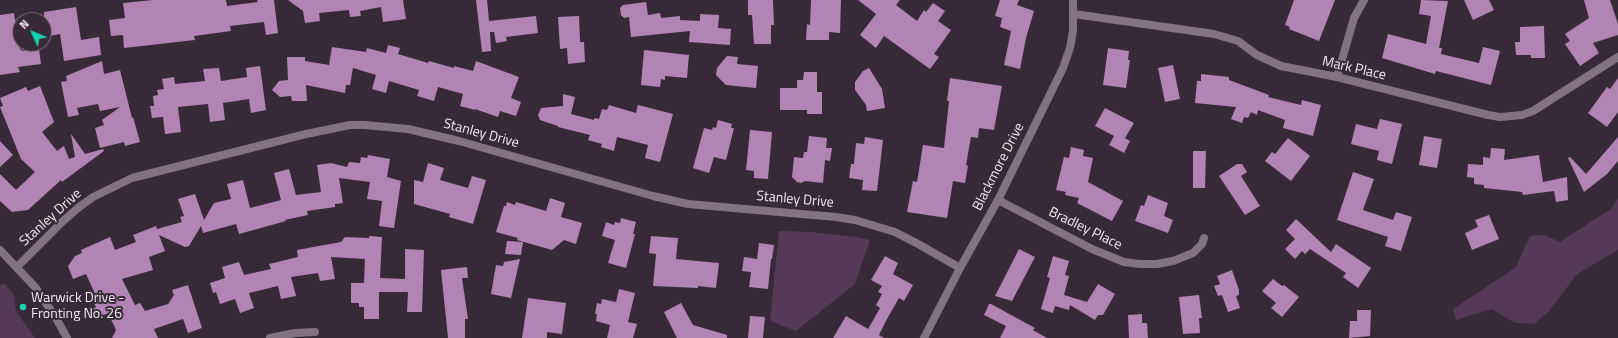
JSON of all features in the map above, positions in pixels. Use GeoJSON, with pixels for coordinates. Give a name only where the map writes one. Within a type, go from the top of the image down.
{"type":"FeatureCollection","features":[{"type":"Feature","properties":{"kind":"street","name":"Blackmore Drive"},"geometry":{"type":"LineString","coordinates":[[924,338],[960,268],[998,200],[1063,68],[1070,48],[1073,31],[1073,0]]}},
{"type":"Feature","properties":{"kind":"street"},"geometry":{"type":"LineString","coordinates":[[1337,77],[1354,18],[1364,0]]}},
{"type":"Feature","properties":{"kind":"street","name":"Mark Place"},"geometry":{"type":"LineString","coordinates":[[1074,14],[1214,34],[1238,41],[1257,55],[1276,64],[1337,77],[1488,115],[1511,117],[1534,111],[1618,57]]}},
{"type":"Feature","properties":{"kind":"street","name":"Stanley Drive"},"geometry":{"type":"LineString","coordinates":[[17,267],[78,208],[93,197],[132,178],[306,134],[350,125],[364,125],[408,129],[423,132],[653,196],[688,204],[836,216],[855,220],[895,232],[960,268]]}},
{"type":"Feature","properties":{"kind":"street","name":"Bradley Place"},"geometry":{"type":"LineString","coordinates":[[998,200],[1092,249],[1124,262],[1157,264],[1173,261],[1192,253],[1202,244],[1204,238]]}},
{"type":"Feature","properties":{"kind":"street"},"geometry":{"type":"LineString","coordinates":[[0,250],[17,267],[43,298],[67,338]]}},
{"type":"Feature","properties":{"kind":"street"},"geometry":{"type":"LineString","coordinates":[[270,338],[295,333],[315,332]]}},
{"type":"Feature","properties":{"kind":"shaded area"},"geometry":{"type":"Polygon","coordinates":[[[1618,198],[1618,250],[1577,274],[1549,311],[1534,324],[1515,323],[1492,309],[1456,320],[1453,309],[1516,267],[1530,236],[1545,235],[1560,242],[1612,208],[1618,198]]]}},
{"type":"Feature","properties":{"kind":"shaded area"},"geometry":{"type":"Polygon","coordinates":[[[779,231],[811,232],[857,237],[870,240],[855,284],[796,331],[770,321],[779,231]]]}},
{"type":"Feature","properties":{"kind":"shaded area"},"geometry":{"type":"Polygon","coordinates":[[[5,284],[14,295],[16,311],[35,338],[0,338],[0,285],[5,284]]]}},
{"type":"Feature","properties":{"kind":"building"},"geometry":{"type":"Polygon","coordinates":[[[153,0],[226,0],[227,6],[258,2],[257,0],[274,0],[278,33],[266,35],[264,22],[230,26],[231,31],[194,36],[195,40],[124,48],[123,35],[111,36],[109,20],[125,18],[123,3],[153,0]]]}},
{"type":"Feature","properties":{"kind":"building"},"geometry":{"type":"Polygon","coordinates":[[[288,0],[403,0],[406,19],[383,22],[381,7],[360,11],[361,16],[350,17],[349,10],[319,13],[320,21],[305,23],[303,11],[288,0]]]}},
{"type":"Feature","properties":{"kind":"building"},"geometry":{"type":"Polygon","coordinates":[[[476,0],[487,0],[489,21],[536,16],[538,33],[506,37],[507,41],[496,43],[494,32],[490,32],[491,51],[482,52],[476,0]]]}},
{"type":"Feature","properties":{"kind":"building"},"geometry":{"type":"Polygon","coordinates":[[[748,0],[773,0],[774,25],[771,25],[771,44],[754,44],[752,15],[748,15],[748,0]]]}},
{"type":"Feature","properties":{"kind":"building"},"geometry":{"type":"Polygon","coordinates":[[[811,0],[841,0],[840,33],[829,32],[829,40],[806,40],[807,24],[810,25],[811,0]]]}},
{"type":"Feature","properties":{"kind":"building"},"geometry":{"type":"Polygon","coordinates":[[[858,0],[900,0],[896,5],[917,21],[924,10],[926,12],[933,3],[945,11],[938,21],[951,30],[934,54],[939,57],[930,69],[884,36],[876,48],[860,35],[876,14],[858,0]]]}},
{"type":"Feature","properties":{"kind":"building"},"geometry":{"type":"Polygon","coordinates":[[[1000,0],[1019,0],[1017,5],[1034,11],[1026,38],[1020,69],[1004,65],[1011,31],[1000,27],[1002,18],[995,16],[1000,0]]]}},
{"type":"Feature","properties":{"kind":"building"},"geometry":{"type":"Polygon","coordinates":[[[1294,0],[1335,0],[1319,41],[1289,29],[1290,27],[1285,25],[1294,0]]]}},
{"type":"Feature","properties":{"kind":"building"},"geometry":{"type":"Polygon","coordinates":[[[1421,0],[1448,1],[1439,48],[1442,48],[1441,54],[1479,63],[1483,47],[1500,51],[1491,85],[1436,71],[1435,74],[1382,58],[1388,34],[1426,44],[1431,16],[1419,14],[1421,0]]]}},
{"type":"Feature","properties":{"kind":"building"},"geometry":{"type":"Polygon","coordinates":[[[1464,0],[1489,0],[1494,10],[1473,20],[1464,0]]]}},
{"type":"Feature","properties":{"kind":"building"},"geometry":{"type":"Polygon","coordinates":[[[1584,0],[1610,0],[1618,24],[1618,35],[1593,43],[1599,53],[1580,66],[1565,44],[1570,41],[1565,34],[1589,18],[1584,0]]]}},
{"type":"Feature","properties":{"kind":"building"},"geometry":{"type":"Polygon","coordinates":[[[646,2],[648,15],[660,13],[661,18],[680,16],[680,20],[700,21],[700,14],[719,15],[718,28],[731,29],[730,45],[689,42],[690,31],[631,37],[629,17],[624,18],[621,15],[620,8],[623,5],[646,2]]]}},
{"type":"Feature","properties":{"kind":"building"},"geometry":{"type":"Polygon","coordinates":[[[76,7],[81,40],[99,37],[101,55],[64,61],[60,34],[52,36],[52,12],[44,12],[76,7]]]}},
{"type":"Feature","properties":{"kind":"building"},"geometry":{"type":"Polygon","coordinates":[[[12,13],[12,52],[39,52],[41,64],[18,67],[20,72],[0,75],[0,15],[12,13]]]}},
{"type":"Feature","properties":{"kind":"building"},"geometry":{"type":"Polygon","coordinates":[[[579,16],[580,42],[584,42],[585,62],[568,64],[567,48],[560,49],[558,17],[579,16]]]}},
{"type":"Feature","properties":{"kind":"building"},"geometry":{"type":"Polygon","coordinates":[[[1544,26],[1545,58],[1531,58],[1531,55],[1516,55],[1515,42],[1520,42],[1520,27],[1544,26]]]}},
{"type":"Feature","properties":{"kind":"building"},"geometry":{"type":"Polygon","coordinates":[[[388,45],[400,48],[398,54],[428,63],[429,61],[454,68],[454,66],[473,71],[476,61],[519,77],[511,98],[521,102],[516,116],[500,111],[498,117],[475,109],[460,106],[463,94],[438,87],[434,101],[417,96],[419,90],[389,81],[386,93],[372,89],[376,75],[353,68],[350,85],[346,85],[345,93],[306,85],[307,101],[292,101],[291,96],[280,97],[272,90],[279,81],[288,80],[287,57],[305,57],[305,61],[329,65],[332,47],[366,52],[367,48],[386,53],[388,45]]]}},
{"type":"Feature","properties":{"kind":"building"},"geometry":{"type":"Polygon","coordinates":[[[1108,48],[1129,51],[1128,60],[1130,60],[1126,88],[1103,85],[1108,48]]]}},
{"type":"Feature","properties":{"kind":"building"},"geometry":{"type":"Polygon","coordinates":[[[644,50],[689,55],[687,78],[665,76],[665,80],[661,79],[660,87],[641,85],[644,50]]]}},
{"type":"Feature","properties":{"kind":"building"},"geometry":{"type":"Polygon","coordinates":[[[727,56],[738,57],[737,64],[758,66],[756,88],[726,85],[716,75],[717,68],[727,56]]]}},
{"type":"Feature","properties":{"kind":"building"},"geometry":{"type":"Polygon","coordinates":[[[102,61],[104,74],[120,70],[132,118],[133,117],[140,142],[125,146],[124,142],[100,148],[95,128],[104,125],[102,120],[120,107],[100,111],[98,104],[77,108],[79,115],[68,117],[61,82],[67,81],[66,76],[102,61]]]}},
{"type":"Feature","properties":{"kind":"building"},"geometry":{"type":"Polygon","coordinates":[[[1173,65],[1180,99],[1165,102],[1158,68],[1173,65]]]}},
{"type":"Feature","properties":{"kind":"building"},"geometry":{"type":"Polygon","coordinates":[[[260,66],[266,110],[251,113],[249,99],[223,103],[225,120],[210,122],[208,104],[178,107],[181,132],[165,134],[163,117],[152,118],[150,106],[154,106],[153,96],[158,95],[157,90],[164,89],[162,79],[174,77],[175,84],[205,81],[203,69],[219,68],[221,81],[247,77],[246,68],[260,66]]]}},
{"type":"Feature","properties":{"kind":"building"},"geometry":{"type":"Polygon","coordinates":[[[869,68],[882,89],[885,108],[867,111],[866,105],[855,90],[855,82],[863,71],[869,68]]]}},
{"type":"Feature","properties":{"kind":"building"},"geometry":{"type":"Polygon","coordinates":[[[804,72],[817,72],[817,92],[822,92],[822,114],[807,114],[807,110],[780,110],[780,88],[797,88],[797,80],[803,80],[804,72]]]}},
{"type":"Feature","properties":{"kind":"building"},"geometry":{"type":"Polygon","coordinates":[[[1201,74],[1229,77],[1229,80],[1269,95],[1268,97],[1301,105],[1302,100],[1321,105],[1313,136],[1283,128],[1285,120],[1258,110],[1257,115],[1251,112],[1248,118],[1244,117],[1242,123],[1231,119],[1236,107],[1195,103],[1197,81],[1201,81],[1201,74]]]}},
{"type":"Feature","properties":{"kind":"building"},"geometry":{"type":"Polygon","coordinates":[[[950,78],[1002,86],[994,130],[979,128],[978,138],[971,137],[966,165],[968,166],[965,183],[953,181],[947,218],[907,212],[913,181],[917,182],[923,145],[944,148],[950,78]]]}},
{"type":"Feature","properties":{"kind":"building"},"geometry":{"type":"Polygon","coordinates":[[[1618,78],[1618,112],[1607,127],[1588,113],[1607,87],[1610,89],[1618,78]]]}},
{"type":"Feature","properties":{"kind":"building"},"geometry":{"type":"Polygon","coordinates":[[[40,86],[54,122],[42,132],[57,151],[64,146],[69,159],[75,157],[71,134],[85,154],[103,149],[104,151],[62,182],[61,180],[28,210],[12,212],[0,201],[0,174],[16,190],[35,172],[21,159],[0,107],[3,106],[0,98],[26,87],[28,91],[40,86]]]}},
{"type":"Feature","properties":{"kind":"building"},"geometry":{"type":"Polygon","coordinates":[[[563,94],[575,97],[571,114],[594,120],[594,118],[599,119],[602,109],[607,110],[609,105],[636,113],[638,105],[673,114],[660,162],[645,158],[648,145],[617,137],[614,151],[601,147],[602,144],[588,140],[590,135],[558,127],[540,120],[538,115],[541,108],[563,106],[563,94]]]}},
{"type":"Feature","properties":{"kind":"building"},"geometry":{"type":"Polygon","coordinates":[[[1105,108],[1134,123],[1125,138],[1130,141],[1124,153],[1109,145],[1114,136],[1095,126],[1105,108]]]}},
{"type":"Feature","properties":{"kind":"building"},"geometry":{"type":"Polygon","coordinates":[[[1380,119],[1402,124],[1392,164],[1377,160],[1379,151],[1351,144],[1356,124],[1377,129],[1380,119]]]}},
{"type":"Feature","properties":{"kind":"building"},"geometry":{"type":"Polygon","coordinates":[[[718,120],[732,124],[731,128],[734,128],[726,160],[714,157],[709,173],[693,168],[704,128],[712,130],[713,127],[716,128],[718,120]]]}},
{"type":"Feature","properties":{"kind":"building"},"geometry":{"type":"Polygon","coordinates":[[[750,130],[772,132],[768,179],[754,178],[754,171],[746,170],[750,130]]]}},
{"type":"Feature","properties":{"kind":"building"},"geometry":{"type":"Polygon","coordinates":[[[809,136],[827,138],[826,148],[832,148],[830,161],[825,160],[823,183],[805,181],[801,183],[797,182],[792,177],[794,157],[803,158],[804,152],[807,152],[809,136]]]}},
{"type":"Feature","properties":{"kind":"building"},"geometry":{"type":"Polygon","coordinates":[[[1424,136],[1442,139],[1437,168],[1419,165],[1424,136]]]}},
{"type":"Feature","properties":{"kind":"building"},"geometry":{"type":"Polygon","coordinates":[[[865,137],[883,140],[877,191],[862,190],[863,180],[849,178],[851,164],[854,164],[856,143],[864,144],[865,137]]]}},
{"type":"Feature","properties":{"kind":"building"},"geometry":{"type":"Polygon","coordinates":[[[1618,137],[1618,161],[1607,174],[1584,192],[1568,158],[1570,157],[1586,174],[1618,137]]]}},
{"type":"Feature","properties":{"kind":"building"},"geometry":{"type":"Polygon","coordinates":[[[1288,138],[1310,156],[1291,181],[1265,161],[1272,152],[1275,154],[1288,138]]]}},
{"type":"Feature","properties":{"kind":"building"},"geometry":{"type":"Polygon","coordinates":[[[0,141],[13,155],[0,167],[0,141]]]}},
{"type":"Feature","properties":{"kind":"building"},"geometry":{"type":"Polygon","coordinates":[[[1071,147],[1084,150],[1083,156],[1093,158],[1088,182],[1123,201],[1112,221],[1077,203],[1079,198],[1065,195],[1066,192],[1056,190],[1064,157],[1069,158],[1071,147]]]}},
{"type":"Feature","properties":{"kind":"building"},"geometry":{"type":"Polygon","coordinates":[[[1491,148],[1505,149],[1504,160],[1539,155],[1543,182],[1567,177],[1568,200],[1556,202],[1554,191],[1523,195],[1522,192],[1484,188],[1484,185],[1474,184],[1474,178],[1467,177],[1468,164],[1483,165],[1483,157],[1490,158],[1491,148]]]}},
{"type":"Feature","properties":{"kind":"building"},"geometry":{"type":"Polygon","coordinates":[[[1193,151],[1206,151],[1205,188],[1193,188],[1193,151]]]}},
{"type":"Feature","properties":{"kind":"building"},"geometry":{"type":"Polygon","coordinates":[[[368,155],[390,159],[387,177],[401,181],[394,228],[379,226],[382,201],[367,199],[370,182],[339,178],[343,203],[335,204],[335,207],[307,211],[308,215],[285,220],[286,221],[239,234],[236,224],[203,233],[201,226],[189,246],[185,247],[159,235],[165,251],[149,257],[153,270],[122,279],[135,305],[140,303],[145,311],[168,304],[174,295],[172,290],[188,285],[202,328],[188,333],[183,319],[154,329],[158,338],[112,338],[116,330],[108,313],[96,319],[91,310],[96,307],[91,298],[96,296],[86,274],[73,279],[68,266],[75,256],[82,253],[81,250],[110,237],[115,250],[136,242],[133,235],[156,226],[157,229],[182,222],[180,217],[184,216],[178,199],[195,194],[204,220],[214,203],[231,199],[227,184],[243,180],[250,208],[281,200],[274,173],[289,169],[296,195],[321,192],[317,165],[331,163],[347,167],[349,162],[360,163],[361,157],[367,158],[368,155]]]}},
{"type":"Feature","properties":{"kind":"building"},"geometry":{"type":"Polygon","coordinates":[[[428,163],[444,168],[440,180],[468,188],[472,176],[486,180],[473,224],[449,217],[450,214],[414,204],[414,180],[423,182],[428,163]]]}},
{"type":"Feature","properties":{"kind":"building"},"geometry":{"type":"Polygon","coordinates":[[[1237,164],[1242,164],[1247,172],[1241,176],[1260,206],[1245,215],[1219,176],[1237,164]]]}},
{"type":"Feature","properties":{"kind":"building"},"geometry":{"type":"Polygon","coordinates":[[[1353,172],[1374,179],[1363,210],[1393,220],[1396,212],[1412,217],[1401,251],[1385,246],[1388,237],[1337,220],[1353,172]]]}},
{"type":"Feature","properties":{"kind":"building"},"geometry":{"type":"Polygon","coordinates":[[[1148,195],[1168,203],[1164,216],[1173,220],[1168,233],[1135,221],[1141,205],[1144,206],[1148,195]]]}},
{"type":"Feature","properties":{"kind":"building"},"geometry":{"type":"Polygon","coordinates":[[[550,198],[565,203],[561,217],[582,223],[576,244],[564,240],[552,250],[496,232],[504,206],[506,206],[507,202],[515,205],[516,202],[546,211],[550,198]]]}},
{"type":"Feature","properties":{"kind":"building"},"geometry":{"type":"Polygon","coordinates":[[[1489,215],[1499,239],[1472,250],[1465,233],[1478,227],[1475,220],[1489,215]]]}},
{"type":"Feature","properties":{"kind":"building"},"geometry":{"type":"Polygon","coordinates":[[[621,218],[636,222],[633,234],[635,234],[626,268],[608,263],[615,240],[602,236],[606,222],[614,225],[615,222],[620,223],[621,218]]]}},
{"type":"Feature","properties":{"kind":"building"},"geometry":{"type":"Polygon","coordinates":[[[1296,219],[1331,252],[1336,244],[1371,268],[1358,288],[1343,277],[1346,273],[1310,249],[1305,254],[1302,251],[1295,259],[1285,249],[1295,239],[1286,230],[1296,219]]]}},
{"type":"Feature","properties":{"kind":"building"},"geometry":{"type":"Polygon","coordinates":[[[369,236],[382,237],[380,278],[405,279],[405,249],[424,250],[422,312],[407,312],[408,292],[379,292],[379,319],[364,319],[364,307],[359,307],[359,303],[351,303],[351,283],[364,283],[365,259],[331,257],[335,279],[320,281],[318,273],[291,277],[296,296],[281,299],[278,286],[249,293],[254,308],[240,313],[235,299],[220,304],[216,292],[213,293],[210,283],[225,278],[222,267],[239,262],[244,275],[271,269],[269,264],[298,257],[297,250],[341,242],[345,237],[369,238],[369,236]]]}},
{"type":"Feature","properties":{"kind":"building"},"geometry":{"type":"Polygon","coordinates":[[[651,236],[678,238],[676,259],[719,263],[716,288],[698,286],[698,288],[653,286],[656,254],[649,253],[651,236]]]}},
{"type":"Feature","properties":{"kind":"building"},"geometry":{"type":"Polygon","coordinates":[[[507,241],[523,242],[521,255],[505,254],[507,241]]]}},
{"type":"Feature","properties":{"kind":"building"},"geometry":{"type":"Polygon","coordinates":[[[759,243],[774,245],[768,289],[749,287],[751,272],[742,271],[744,257],[757,259],[759,243]]]}},
{"type":"Feature","properties":{"kind":"building"},"geometry":{"type":"Polygon","coordinates":[[[1019,249],[1035,257],[1012,301],[995,296],[1019,249]]]}},
{"type":"Feature","properties":{"kind":"building"},"geometry":{"type":"Polygon","coordinates":[[[885,256],[898,263],[893,274],[913,285],[904,301],[899,298],[887,319],[879,335],[884,338],[833,338],[846,316],[868,329],[880,308],[876,305],[882,294],[878,292],[882,286],[871,280],[885,256]]]}},
{"type":"Feature","properties":{"kind":"building"},"geometry":{"type":"Polygon","coordinates":[[[1053,256],[1069,261],[1065,275],[1069,276],[1064,295],[1087,302],[1098,284],[1115,294],[1103,315],[1098,315],[1095,320],[1070,305],[1069,310],[1055,306],[1053,313],[1041,309],[1050,278],[1047,277],[1053,256]]]}},
{"type":"Feature","properties":{"kind":"building"},"geometry":{"type":"Polygon","coordinates":[[[520,259],[511,298],[491,294],[496,265],[503,266],[504,262],[520,259]]]}},
{"type":"Feature","properties":{"kind":"building"},"geometry":{"type":"Polygon","coordinates":[[[467,267],[468,278],[462,278],[468,319],[465,319],[465,338],[448,338],[441,270],[467,267]]]}},
{"type":"Feature","properties":{"kind":"building"},"geometry":{"type":"Polygon","coordinates":[[[1232,270],[1239,290],[1239,295],[1236,296],[1240,308],[1228,312],[1222,295],[1218,296],[1214,286],[1220,284],[1217,276],[1232,270]]]}},
{"type":"Feature","properties":{"kind":"building"},"geometry":{"type":"Polygon","coordinates":[[[1273,279],[1282,286],[1284,285],[1299,297],[1282,317],[1271,308],[1276,303],[1262,291],[1273,279]]]}},
{"type":"Feature","properties":{"kind":"building"},"geometry":{"type":"Polygon","coordinates":[[[619,289],[635,293],[628,322],[637,324],[633,338],[607,338],[610,325],[596,321],[597,314],[595,314],[597,303],[601,304],[602,299],[616,302],[619,289]]]}},
{"type":"Feature","properties":{"kind":"building"},"geometry":{"type":"Polygon","coordinates":[[[1199,295],[1202,318],[1199,318],[1200,333],[1183,334],[1179,297],[1199,295]]]}},
{"type":"Feature","properties":{"kind":"building"},"geometry":{"type":"Polygon","coordinates":[[[528,298],[566,303],[562,334],[547,332],[547,338],[522,338],[528,298]]]}},
{"type":"Feature","properties":{"kind":"building"},"geometry":{"type":"Polygon","coordinates":[[[681,303],[693,325],[727,335],[727,338],[677,338],[664,312],[681,303]]]}},
{"type":"Feature","properties":{"kind":"building"},"geometry":{"type":"Polygon","coordinates":[[[989,304],[1035,328],[1033,330],[1047,338],[1000,338],[1006,326],[984,315],[989,304]]]}},
{"type":"Feature","properties":{"kind":"building"},"geometry":{"type":"Polygon","coordinates":[[[1357,310],[1371,310],[1370,336],[1349,338],[1350,321],[1357,321],[1357,310]]]}},
{"type":"Feature","properties":{"kind":"building"},"geometry":{"type":"Polygon","coordinates":[[[1142,314],[1142,323],[1147,323],[1148,338],[1129,338],[1128,315],[1142,314]]]}},
{"type":"Feature","properties":{"kind":"building"},"geometry":{"type":"Polygon","coordinates":[[[750,316],[765,317],[763,338],[748,338],[750,316]]]}},
{"type":"Feature","properties":{"kind":"place","name":"Warwick Drive - Fronting No. 26"},"geometry":{"type":"Point","coordinates":[23,307]}}]}
